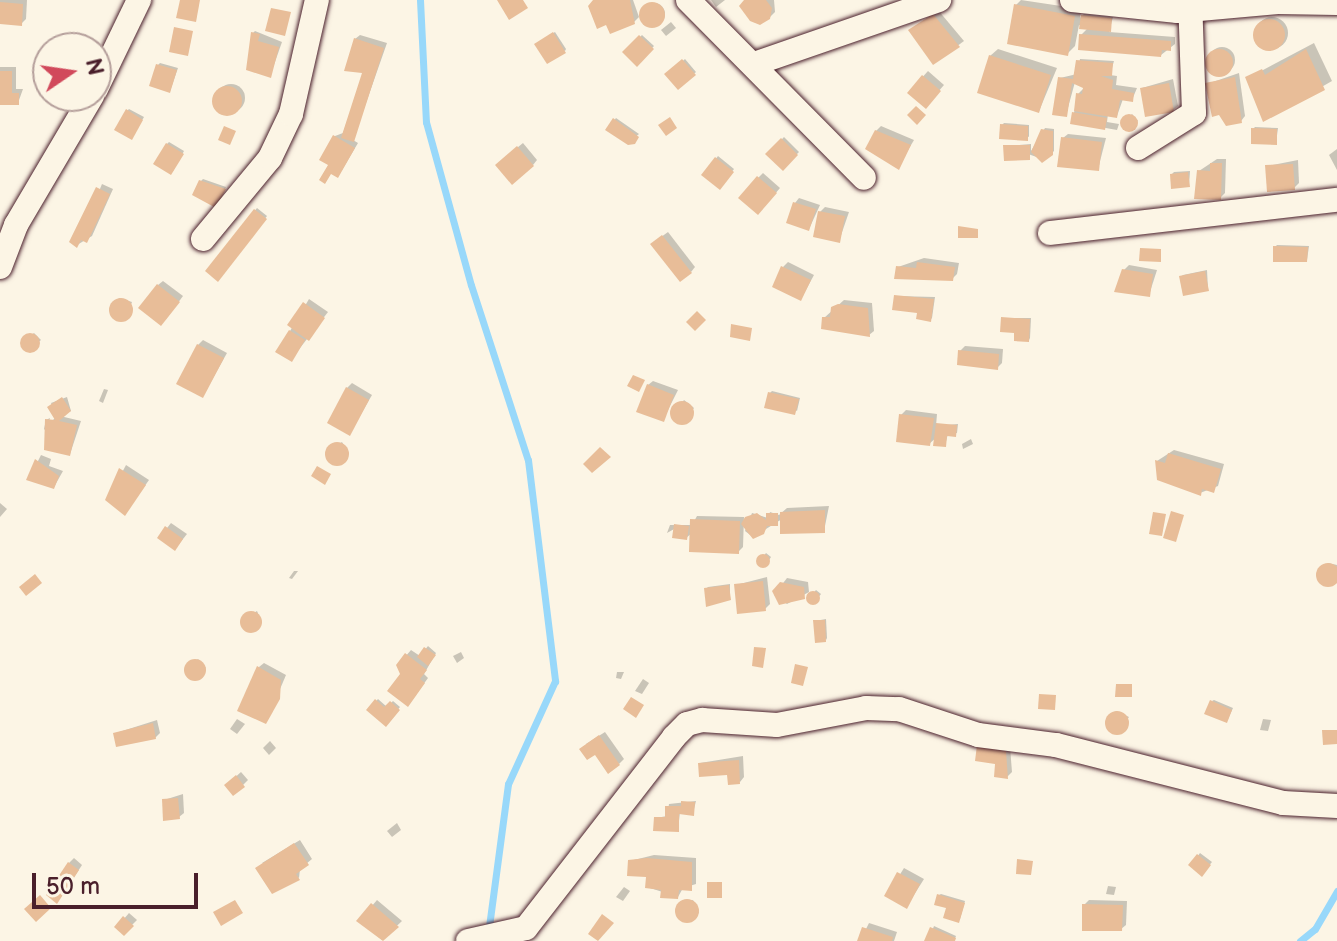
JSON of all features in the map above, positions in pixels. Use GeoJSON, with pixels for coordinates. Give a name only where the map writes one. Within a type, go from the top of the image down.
{"type":"FeatureCollection","features":[{"type":"Feature","properties":{"kind":"street"},"geometry":{"type":"LineString","coordinates":[[112,56],[139,0]]}},
{"type":"Feature","properties":{"kind":"street"},"geometry":{"type":"LineString","coordinates":[[203,239],[270,158],[291,114],[317,0]]}},
{"type":"Feature","properties":{"kind":"street"},"geometry":{"type":"LineString","coordinates":[[688,0],[864,178]]}},
{"type":"Feature","properties":{"kind":"street"},"geometry":{"type":"LineString","coordinates":[[754,64],[939,0]]}},
{"type":"Feature","properties":{"kind":"street"},"geometry":{"type":"LineString","coordinates":[[1072,0],[1191,5],[1337,3]]}},
{"type":"Feature","properties":{"kind":"street"},"geometry":{"type":"LineString","coordinates":[[1138,148],[1194,113],[1191,5]]}},
{"type":"Feature","properties":{"kind":"street"},"geometry":{"type":"LineString","coordinates":[[0,267],[16,225],[83,112]]}},
{"type":"Feature","properties":{"kind":"street"},"geometry":{"type":"LineString","coordinates":[[1050,233],[1337,200]]}},
{"type":"Feature","properties":{"kind":"street"},"geometry":{"type":"LineString","coordinates":[[468,941],[526,928],[674,737],[687,724],[702,720],[777,725],[866,708],[899,709],[978,735],[1070,748],[1283,803],[1337,806]]}},
{"type":"Feature","properties":{"kind":"building"},"geometry":{"type":"Polygon","coordinates":[[[180,0],[200,0],[196,22],[176,18],[180,0]]]}},
{"type":"Feature","properties":{"kind":"building"},"geometry":{"type":"Polygon","coordinates":[[[497,0],[523,0],[528,8],[509,20],[497,0]]]}},
{"type":"Feature","properties":{"kind":"building"},"geometry":{"type":"Polygon","coordinates":[[[593,0],[630,0],[635,24],[610,34],[606,25],[597,29],[588,6],[593,0]]]}},
{"type":"Feature","properties":{"kind":"building"},"geometry":{"type":"Polygon","coordinates":[[[744,0],[766,0],[772,8],[770,19],[760,25],[750,21],[739,6],[744,0]]]}},
{"type":"Feature","properties":{"kind":"building"},"geometry":{"type":"Polygon","coordinates":[[[0,2],[23,4],[22,26],[0,24],[0,2]]]}},
{"type":"Feature","properties":{"kind":"building"},"geometry":{"type":"Polygon","coordinates":[[[652,2],[661,6],[665,15],[661,24],[652,28],[643,24],[639,15],[643,6],[652,2]]]}},
{"type":"Feature","properties":{"kind":"building"},"geometry":{"type":"Polygon","coordinates":[[[1014,4],[1075,16],[1068,56],[1007,44],[1014,4]]]}},
{"type":"Feature","properties":{"kind":"building"},"geometry":{"type":"Polygon","coordinates":[[[271,8],[291,12],[285,36],[265,31],[271,8]]]}},
{"type":"Feature","properties":{"kind":"building"},"geometry":{"type":"Polygon","coordinates":[[[933,14],[960,47],[933,65],[908,30],[933,14]]]}},
{"type":"Feature","properties":{"kind":"building"},"geometry":{"type":"Polygon","coordinates":[[[1081,15],[1112,18],[1111,32],[1079,29],[1081,15]]]}},
{"type":"Feature","properties":{"kind":"building"},"geometry":{"type":"Polygon","coordinates":[[[1269,19],[1281,23],[1285,35],[1281,47],[1269,51],[1257,47],[1253,35],[1257,23],[1269,19]]]}},
{"type":"Feature","properties":{"kind":"building"},"geometry":{"type":"Polygon","coordinates":[[[174,27],[193,31],[188,56],[169,52],[174,27]]]}},
{"type":"Feature","properties":{"kind":"building"},"geometry":{"type":"Polygon","coordinates":[[[251,32],[260,34],[258,41],[279,47],[271,78],[246,70],[251,32]]]}},
{"type":"Feature","properties":{"kind":"building"},"geometry":{"type":"Polygon","coordinates":[[[553,32],[566,53],[547,64],[534,44],[553,32]]]}},
{"type":"Feature","properties":{"kind":"building"},"geometry":{"type":"Polygon","coordinates":[[[1079,34],[1171,41],[1171,51],[1162,50],[1161,57],[1078,50],[1079,34]]]}},
{"type":"Feature","properties":{"kind":"building"},"geometry":{"type":"Polygon","coordinates":[[[639,35],[654,49],[637,67],[622,52],[639,35]]]}},
{"type":"Feature","properties":{"kind":"building"},"geometry":{"type":"Polygon","coordinates":[[[354,38],[384,48],[354,142],[341,138],[362,73],[344,71],[354,38]]]}},
{"type":"Feature","properties":{"kind":"building"},"geometry":{"type":"Polygon","coordinates":[[[1219,49],[1229,53],[1233,63],[1229,73],[1219,77],[1209,73],[1205,63],[1209,53],[1219,49]]]}},
{"type":"Feature","properties":{"kind":"building"},"geometry":{"type":"Polygon","coordinates":[[[1306,49],[1325,90],[1263,122],[1245,77],[1262,69],[1265,75],[1306,49]]]}},
{"type":"Feature","properties":{"kind":"building"},"geometry":{"type":"Polygon","coordinates":[[[989,55],[1051,75],[1039,113],[977,93],[989,55]]]}},
{"type":"Feature","properties":{"kind":"building"},"geometry":{"type":"Polygon","coordinates":[[[682,59],[696,75],[678,90],[664,74],[682,59]]]}},
{"type":"Feature","properties":{"kind":"building"},"geometry":{"type":"Polygon","coordinates":[[[1076,60],[1113,63],[1112,76],[1101,76],[1113,80],[1112,89],[1134,93],[1133,102],[1120,100],[1117,118],[1074,111],[1076,93],[1082,94],[1083,88],[1072,83],[1067,117],[1052,115],[1058,77],[1073,79],[1076,60]]]}},
{"type":"Feature","properties":{"kind":"building"},"geometry":{"type":"Polygon","coordinates":[[[156,64],[177,70],[170,93],[149,86],[156,64]]]}},
{"type":"Feature","properties":{"kind":"building"},"geometry":{"type":"Polygon","coordinates":[[[0,71],[12,71],[12,93],[19,93],[19,105],[0,105],[0,71]]]}},
{"type":"Feature","properties":{"kind":"building"},"geometry":{"type":"Polygon","coordinates":[[[922,75],[941,91],[926,109],[907,93],[922,75]]]}},
{"type":"Feature","properties":{"kind":"building"},"geometry":{"type":"Polygon","coordinates":[[[1235,77],[1242,123],[1226,126],[1219,115],[1212,117],[1205,83],[1235,77]]]}},
{"type":"Feature","properties":{"kind":"building"},"geometry":{"type":"Polygon","coordinates":[[[1169,83],[1174,112],[1145,117],[1140,88],[1169,83]]]}},
{"type":"Feature","properties":{"kind":"building"},"geometry":{"type":"Polygon","coordinates":[[[227,86],[238,90],[242,101],[238,112],[227,116],[216,112],[212,101],[216,90],[227,86]]]}},
{"type":"Feature","properties":{"kind":"building"},"geometry":{"type":"Polygon","coordinates":[[[916,106],[926,115],[917,125],[907,115],[916,106]]]}},
{"type":"Feature","properties":{"kind":"building"},"geometry":{"type":"Polygon","coordinates":[[[126,109],[143,120],[132,140],[114,130],[126,109]]]}},
{"type":"Feature","properties":{"kind":"building"},"geometry":{"type":"Polygon","coordinates":[[[1072,112],[1107,118],[1105,130],[1070,124],[1072,112]]]}},
{"type":"Feature","properties":{"kind":"building"},"geometry":{"type":"Polygon","coordinates":[[[1129,114],[1138,123],[1129,132],[1120,123],[1129,114]]]}},
{"type":"Feature","properties":{"kind":"building"},"geometry":{"type":"Polygon","coordinates":[[[670,117],[677,128],[666,136],[658,125],[670,117]]]}},
{"type":"Feature","properties":{"kind":"building"},"geometry":{"type":"Polygon","coordinates":[[[613,118],[639,137],[635,144],[628,145],[605,130],[613,118]]]}},
{"type":"Feature","properties":{"kind":"building"},"geometry":{"type":"Polygon","coordinates":[[[1000,124],[1028,126],[1028,141],[999,139],[1000,124]]]}},
{"type":"Feature","properties":{"kind":"building"},"geometry":{"type":"Polygon","coordinates":[[[224,126],[236,131],[230,145],[218,140],[224,126]]]}},
{"type":"Feature","properties":{"kind":"building"},"geometry":{"type":"Polygon","coordinates":[[[1251,128],[1277,129],[1277,145],[1251,144],[1251,128]]]}},
{"type":"Feature","properties":{"kind":"building"},"geometry":{"type":"Polygon","coordinates":[[[1041,129],[1053,131],[1053,155],[1042,163],[1031,152],[1041,129]]]}},
{"type":"Feature","properties":{"kind":"building"},"geometry":{"type":"Polygon","coordinates":[[[875,130],[911,145],[899,170],[865,149],[875,130]]]}},
{"type":"Feature","properties":{"kind":"building"},"geometry":{"type":"Polygon","coordinates":[[[333,135],[355,148],[338,178],[331,174],[325,184],[319,180],[328,165],[319,160],[333,135]]]}},
{"type":"Feature","properties":{"kind":"building"},"geometry":{"type":"Polygon","coordinates":[[[1061,137],[1102,142],[1099,171],[1057,167],[1061,137]]]}},
{"type":"Feature","properties":{"kind":"building"},"geometry":{"type":"Polygon","coordinates":[[[781,138],[798,155],[783,171],[765,154],[781,138]]]}},
{"type":"Feature","properties":{"kind":"building"},"geometry":{"type":"Polygon","coordinates":[[[166,143],[184,154],[171,175],[153,164],[166,143]]]}},
{"type":"Feature","properties":{"kind":"building"},"geometry":{"type":"Polygon","coordinates":[[[1003,145],[1030,145],[1030,160],[1004,161],[1003,145]]]}},
{"type":"Feature","properties":{"kind":"building"},"geometry":{"type":"Polygon","coordinates":[[[517,146],[534,166],[512,185],[495,165],[517,146]]]}},
{"type":"Feature","properties":{"kind":"building"},"geometry":{"type":"Polygon","coordinates":[[[715,157],[734,172],[720,190],[701,175],[715,157]]]}},
{"type":"Feature","properties":{"kind":"building"},"geometry":{"type":"Polygon","coordinates":[[[1210,163],[1222,163],[1221,200],[1194,199],[1197,170],[1210,171],[1210,163]]]}},
{"type":"Feature","properties":{"kind":"building"},"geometry":{"type":"Polygon","coordinates":[[[1293,164],[1295,190],[1267,192],[1265,165],[1293,164]]]}},
{"type":"Feature","properties":{"kind":"building"},"geometry":{"type":"Polygon","coordinates":[[[1188,172],[1190,187],[1171,189],[1170,174],[1188,172]]]}},
{"type":"Feature","properties":{"kind":"building"},"geometry":{"type":"Polygon","coordinates":[[[757,176],[777,193],[758,215],[738,198],[757,176]]]}},
{"type":"Feature","properties":{"kind":"building"},"geometry":{"type":"Polygon","coordinates":[[[199,180],[226,189],[216,208],[192,195],[199,180]]]}},
{"type":"Feature","properties":{"kind":"building"},"geometry":{"type":"Polygon","coordinates":[[[96,187],[110,194],[87,243],[81,240],[77,248],[69,242],[96,187]]]}},
{"type":"Feature","properties":{"kind":"building"},"geometry":{"type":"Polygon","coordinates":[[[793,202],[816,209],[809,231],[786,223],[793,202]]]}},
{"type":"Feature","properties":{"kind":"building"},"geometry":{"type":"Polygon","coordinates":[[[254,209],[267,219],[218,282],[205,271],[254,209]]]}},
{"type":"Feature","properties":{"kind":"building"},"geometry":{"type":"Polygon","coordinates":[[[818,211],[845,216],[840,243],[813,237],[818,211]]]}},
{"type":"Feature","properties":{"kind":"building"},"geometry":{"type":"Polygon","coordinates":[[[958,226],[978,229],[978,238],[958,238],[958,226]]]}},
{"type":"Feature","properties":{"kind":"building"},"geometry":{"type":"Polygon","coordinates":[[[662,235],[692,273],[680,282],[650,244],[662,235]]]}},
{"type":"Feature","properties":{"kind":"building"},"geometry":{"type":"Polygon","coordinates":[[[1273,246],[1308,247],[1307,262],[1273,262],[1273,246]]]}},
{"type":"Feature","properties":{"kind":"building"},"geometry":{"type":"Polygon","coordinates":[[[1140,248],[1161,249],[1161,262],[1139,261],[1140,248]]]}},
{"type":"Feature","properties":{"kind":"building"},"geometry":{"type":"Polygon","coordinates":[[[917,262],[955,267],[953,281],[894,279],[896,266],[916,268],[917,262]]]}},
{"type":"Feature","properties":{"kind":"building"},"geometry":{"type":"Polygon","coordinates":[[[781,266],[811,280],[801,301],[772,287],[781,266]]]}},
{"type":"Feature","properties":{"kind":"building"},"geometry":{"type":"Polygon","coordinates":[[[1122,269],[1153,274],[1150,297],[1114,292],[1122,269]]]}},
{"type":"Feature","properties":{"kind":"building"},"geometry":{"type":"Polygon","coordinates":[[[1205,271],[1209,291],[1183,296],[1179,276],[1205,271]]]}},
{"type":"Feature","properties":{"kind":"building"},"geometry":{"type":"Polygon","coordinates":[[[157,284],[180,302],[161,326],[138,308],[157,284]]]}},
{"type":"Feature","properties":{"kind":"building"},"geometry":{"type":"Polygon","coordinates":[[[894,295],[934,299],[931,322],[916,319],[917,313],[892,310],[894,295]]]}},
{"type":"Feature","properties":{"kind":"building"},"geometry":{"type":"Polygon","coordinates":[[[121,298],[132,305],[133,310],[126,321],[121,322],[110,315],[109,310],[116,299],[121,298]]]}},
{"type":"Feature","properties":{"kind":"building"},"geometry":{"type":"Polygon","coordinates":[[[303,302],[325,318],[309,341],[287,325],[303,302]]]}},
{"type":"Feature","properties":{"kind":"building"},"geometry":{"type":"Polygon","coordinates":[[[838,304],[868,308],[870,337],[821,329],[822,317],[830,317],[831,307],[838,304]]]}},
{"type":"Feature","properties":{"kind":"building"},"geometry":{"type":"Polygon","coordinates":[[[697,311],[706,320],[695,331],[686,322],[697,311]]]}},
{"type":"Feature","properties":{"kind":"building"},"geometry":{"type":"Polygon","coordinates":[[[1001,317],[1030,319],[1029,342],[1014,341],[1014,333],[1000,332],[1001,317]]]}},
{"type":"Feature","properties":{"kind":"building"},"geometry":{"type":"Polygon","coordinates":[[[731,324],[752,328],[750,341],[730,337],[731,324]]]}},
{"type":"Feature","properties":{"kind":"building"},"geometry":{"type":"Polygon","coordinates":[[[289,330],[305,340],[292,362],[275,352],[289,330]]]}},
{"type":"Feature","properties":{"kind":"building"},"geometry":{"type":"Polygon","coordinates":[[[30,333],[37,336],[40,343],[37,350],[30,353],[23,350],[20,343],[23,336],[30,333]]]}},
{"type":"Feature","properties":{"kind":"building"},"geometry":{"type":"Polygon","coordinates":[[[197,344],[224,358],[203,398],[176,384],[197,344]]]}},
{"type":"Feature","properties":{"kind":"building"},"geometry":{"type":"Polygon","coordinates":[[[958,350],[999,354],[998,370],[957,365],[958,350]]]}},
{"type":"Feature","properties":{"kind":"building"},"geometry":{"type":"Polygon","coordinates":[[[633,375],[645,380],[639,392],[627,386],[633,375]]]}},
{"type":"Feature","properties":{"kind":"building"},"geometry":{"type":"Polygon","coordinates":[[[647,384],[674,395],[664,422],[636,412],[647,384]]]}},
{"type":"Feature","properties":{"kind":"building"},"geometry":{"type":"Polygon","coordinates":[[[346,387],[369,400],[350,436],[327,423],[346,387]]]}},
{"type":"Feature","properties":{"kind":"building"},"geometry":{"type":"Polygon","coordinates":[[[768,392],[799,399],[795,415],[764,408],[768,392]]]}},
{"type":"Feature","properties":{"kind":"building"},"geometry":{"type":"Polygon","coordinates":[[[62,397],[71,411],[59,421],[77,425],[70,456],[44,450],[45,419],[55,420],[47,407],[62,397]]]}},
{"type":"Feature","properties":{"kind":"building"},"geometry":{"type":"Polygon","coordinates":[[[682,401],[691,404],[694,413],[691,422],[682,425],[673,422],[670,413],[673,404],[682,401]]]}},
{"type":"Feature","properties":{"kind":"building"},"geometry":{"type":"Polygon","coordinates":[[[899,414],[934,418],[930,446],[896,442],[899,414]]]}},
{"type":"Feature","properties":{"kind":"building"},"geometry":{"type":"Polygon","coordinates":[[[936,423],[957,425],[956,437],[947,436],[946,447],[933,446],[936,423]]]}},
{"type":"Feature","properties":{"kind":"building"},"geometry":{"type":"Polygon","coordinates":[[[337,442],[345,446],[349,454],[345,462],[337,466],[329,462],[325,454],[329,446],[337,442]]]}},
{"type":"Feature","properties":{"kind":"building"},"geometry":{"type":"Polygon","coordinates":[[[600,447],[611,457],[592,473],[583,464],[600,447]]]}},
{"type":"Feature","properties":{"kind":"building"},"geometry":{"type":"Polygon","coordinates":[[[1168,453],[1221,469],[1214,493],[1202,489],[1201,496],[1157,480],[1155,460],[1165,463],[1168,453]]]}},
{"type":"Feature","properties":{"kind":"building"},"geometry":{"type":"Polygon","coordinates":[[[35,459],[59,476],[54,489],[26,480],[35,459]]]}},
{"type":"Feature","properties":{"kind":"building"},"geometry":{"type":"Polygon","coordinates":[[[317,466],[331,474],[325,485],[311,476],[317,466]]]}},
{"type":"Feature","properties":{"kind":"building"},"geometry":{"type":"Polygon","coordinates":[[[119,468],[146,485],[125,516],[105,500],[119,468]]]}},
{"type":"Feature","properties":{"kind":"building"},"geometry":{"type":"Polygon","coordinates":[[[825,510],[825,533],[780,534],[780,512],[825,510]]]}},
{"type":"Feature","properties":{"kind":"building"},"geometry":{"type":"Polygon","coordinates":[[[1171,511],[1184,515],[1176,542],[1163,538],[1171,511]]]}},
{"type":"Feature","properties":{"kind":"building"},"geometry":{"type":"Polygon","coordinates":[[[1153,512],[1166,514],[1162,536],[1149,534],[1153,512]]]}},
{"type":"Feature","properties":{"kind":"building"},"geometry":{"type":"Polygon","coordinates":[[[757,513],[766,520],[766,513],[778,513],[778,526],[767,526],[764,534],[753,539],[741,524],[745,517],[757,513]]]}},
{"type":"Feature","properties":{"kind":"building"},"geometry":{"type":"Polygon","coordinates":[[[690,519],[740,521],[739,554],[689,552],[690,519]]]}},
{"type":"Feature","properties":{"kind":"building"},"geometry":{"type":"Polygon","coordinates":[[[674,524],[689,526],[687,540],[672,538],[674,524]]]}},
{"type":"Feature","properties":{"kind":"building"},"geometry":{"type":"Polygon","coordinates":[[[165,526],[183,539],[175,551],[157,538],[165,526]]]}},
{"type":"Feature","properties":{"kind":"building"},"geometry":{"type":"Polygon","coordinates":[[[763,554],[770,561],[763,568],[756,561],[763,554]]]}},
{"type":"Feature","properties":{"kind":"building"},"geometry":{"type":"Polygon","coordinates":[[[1328,563],[1336,567],[1340,575],[1336,583],[1328,587],[1320,583],[1316,575],[1320,567],[1328,563]]]}},
{"type":"Feature","properties":{"kind":"building"},"geometry":{"type":"Polygon","coordinates":[[[35,574],[42,583],[26,596],[19,587],[35,574]]]}},
{"type":"Feature","properties":{"kind":"building"},"geometry":{"type":"Polygon","coordinates":[[[763,581],[766,611],[737,614],[734,584],[763,581]]]}},
{"type":"Feature","properties":{"kind":"building"},"geometry":{"type":"Polygon","coordinates":[[[780,582],[804,587],[805,599],[779,605],[772,591],[780,582]]]}},
{"type":"Feature","properties":{"kind":"building"},"geometry":{"type":"Polygon","coordinates":[[[729,585],[731,600],[706,607],[704,588],[729,585]]]}},
{"type":"Feature","properties":{"kind":"building"},"geometry":{"type":"Polygon","coordinates":[[[813,591],[820,598],[813,605],[806,598],[813,591]]]}},
{"type":"Feature","properties":{"kind":"building"},"geometry":{"type":"Polygon","coordinates":[[[247,611],[255,611],[262,622],[255,633],[247,633],[240,626],[240,618],[247,611]]]}},
{"type":"Feature","properties":{"kind":"building"},"geometry":{"type":"Polygon","coordinates":[[[813,620],[825,620],[826,642],[815,643],[813,620]]]}},
{"type":"Feature","properties":{"kind":"building"},"geometry":{"type":"Polygon","coordinates":[[[424,647],[436,655],[428,666],[417,657],[424,647]]]}},
{"type":"Feature","properties":{"kind":"building"},"geometry":{"type":"Polygon","coordinates":[[[754,647],[766,648],[763,668],[752,666],[754,647]]]}},
{"type":"Feature","properties":{"kind":"building"},"geometry":{"type":"Polygon","coordinates":[[[405,653],[427,670],[420,679],[425,683],[408,707],[387,691],[400,674],[396,665],[405,653]]]}},
{"type":"Feature","properties":{"kind":"building"},"geometry":{"type":"Polygon","coordinates":[[[195,659],[206,670],[195,681],[184,670],[195,659]]]}},
{"type":"Feature","properties":{"kind":"building"},"geometry":{"type":"Polygon","coordinates":[[[795,664],[808,667],[803,686],[791,683],[795,664]]]}},
{"type":"Feature","properties":{"kind":"building"},"geometry":{"type":"Polygon","coordinates":[[[257,666],[281,680],[280,699],[266,724],[237,711],[257,666]]]}},
{"type":"Feature","properties":{"kind":"building"},"geometry":{"type":"Polygon","coordinates":[[[1116,684],[1132,684],[1132,697],[1115,697],[1116,684]]]}},
{"type":"Feature","properties":{"kind":"building"},"geometry":{"type":"Polygon","coordinates":[[[1039,694],[1056,695],[1055,710],[1038,709],[1039,694]]]}},
{"type":"Feature","properties":{"kind":"building"},"geometry":{"type":"Polygon","coordinates":[[[631,697],[644,705],[636,718],[623,709],[631,697]]]}},
{"type":"Feature","properties":{"kind":"building"},"geometry":{"type":"Polygon","coordinates":[[[375,699],[384,707],[390,701],[400,710],[386,727],[366,710],[375,699]]]}},
{"type":"Feature","properties":{"kind":"building"},"geometry":{"type":"Polygon","coordinates":[[[1210,700],[1232,710],[1227,723],[1204,714],[1210,700]]]}},
{"type":"Feature","properties":{"kind":"building"},"geometry":{"type":"Polygon","coordinates":[[[1117,711],[1125,715],[1129,723],[1125,731],[1117,735],[1109,731],[1105,723],[1109,715],[1117,711]]]}},
{"type":"Feature","properties":{"kind":"building"},"geometry":{"type":"Polygon","coordinates":[[[153,723],[156,739],[116,747],[113,733],[153,723]]]}},
{"type":"Feature","properties":{"kind":"building"},"geometry":{"type":"Polygon","coordinates":[[[1322,730],[1337,730],[1337,744],[1323,745],[1322,730]]]}},
{"type":"Feature","properties":{"kind":"building"},"geometry":{"type":"Polygon","coordinates":[[[599,735],[620,765],[608,774],[595,755],[587,760],[579,749],[599,735]]]}},
{"type":"Feature","properties":{"kind":"building"},"geometry":{"type":"Polygon","coordinates":[[[977,745],[1006,751],[1008,779],[994,777],[995,764],[975,761],[977,745]]]}},
{"type":"Feature","properties":{"kind":"building"},"geometry":{"type":"Polygon","coordinates":[[[739,760],[740,784],[728,785],[727,775],[699,777],[698,763],[739,760]]]}},
{"type":"Feature","properties":{"kind":"building"},"geometry":{"type":"Polygon","coordinates":[[[236,775],[245,787],[233,796],[224,785],[236,775]]]}},
{"type":"Feature","properties":{"kind":"building"},"geometry":{"type":"Polygon","coordinates":[[[178,798],[180,819],[163,821],[162,799],[178,798]]]}},
{"type":"Feature","properties":{"kind":"building"},"geometry":{"type":"Polygon","coordinates":[[[681,801],[695,802],[694,816],[679,814],[679,832],[653,831],[654,817],[665,817],[665,806],[681,806],[681,801]]]}},
{"type":"Feature","properties":{"kind":"building"},"geometry":{"type":"Polygon","coordinates":[[[294,843],[309,865],[296,874],[300,880],[272,894],[255,868],[294,843]]]}},
{"type":"Feature","properties":{"kind":"building"},"geometry":{"type":"Polygon","coordinates":[[[1197,854],[1211,865],[1202,877],[1188,865],[1197,854]]]}},
{"type":"Feature","properties":{"kind":"building"},"geometry":{"type":"Polygon","coordinates":[[[647,858],[692,862],[692,891],[679,890],[678,899],[660,898],[661,890],[645,888],[646,877],[627,876],[628,860],[647,858]]]}},
{"type":"Feature","properties":{"kind":"building"},"geometry":{"type":"Polygon","coordinates":[[[1017,859],[1033,861],[1031,875],[1016,874],[1017,859]]]}},
{"type":"Feature","properties":{"kind":"building"},"geometry":{"type":"Polygon","coordinates":[[[68,862],[79,870],[57,904],[46,895],[68,862]]]}},
{"type":"Feature","properties":{"kind":"building"},"geometry":{"type":"Polygon","coordinates":[[[897,872],[920,884],[907,909],[884,896],[897,872]]]}},
{"type":"Feature","properties":{"kind":"building"},"geometry":{"type":"Polygon","coordinates":[[[707,882],[722,882],[722,898],[707,898],[707,882]]]}},
{"type":"Feature","properties":{"kind":"building"},"geometry":{"type":"Polygon","coordinates":[[[937,894],[965,903],[959,923],[943,918],[946,908],[934,905],[937,894]]]}},
{"type":"Feature","properties":{"kind":"building"},"geometry":{"type":"Polygon","coordinates":[[[40,895],[51,908],[36,922],[24,909],[40,895]]]}},
{"type":"Feature","properties":{"kind":"building"},"geometry":{"type":"Polygon","coordinates":[[[687,899],[695,903],[699,911],[695,919],[687,923],[679,919],[675,911],[679,903],[687,899]]]}},
{"type":"Feature","properties":{"kind":"building"},"geometry":{"type":"Polygon","coordinates":[[[235,900],[243,913],[221,926],[213,912],[235,900]]]}},
{"type":"Feature","properties":{"kind":"building"},"geometry":{"type":"Polygon","coordinates":[[[371,903],[399,927],[383,941],[356,921],[371,903]]]}},
{"type":"Feature","properties":{"kind":"building"},"geometry":{"type":"Polygon","coordinates":[[[1082,904],[1123,905],[1122,931],[1082,931],[1082,904]]]}},
{"type":"Feature","properties":{"kind":"building"},"geometry":{"type":"Polygon","coordinates":[[[602,914],[614,923],[598,941],[588,934],[602,914]]]}},
{"type":"Feature","properties":{"kind":"building"},"geometry":{"type":"Polygon","coordinates":[[[123,916],[134,926],[124,936],[114,927],[123,916]]]}},
{"type":"Feature","properties":{"kind":"building"},"geometry":{"type":"Polygon","coordinates":[[[862,927],[893,937],[892,941],[857,941],[862,927]]]}},
{"type":"Feature","properties":{"kind":"building"},"geometry":{"type":"Polygon","coordinates":[[[930,927],[956,938],[955,941],[924,941],[930,927]]]}},
{"type":"Feature","properties":{"kind":"waterway"},"geometry":{"type":"LineString","coordinates":[[420,0],[426,122],[471,285],[528,460],[555,681],[508,784],[489,927]]}},
{"type":"Feature","properties":{"kind":"waterway"},"geometry":{"type":"LineString","coordinates":[[1300,941],[1315,929],[1337,891]]}}]}
